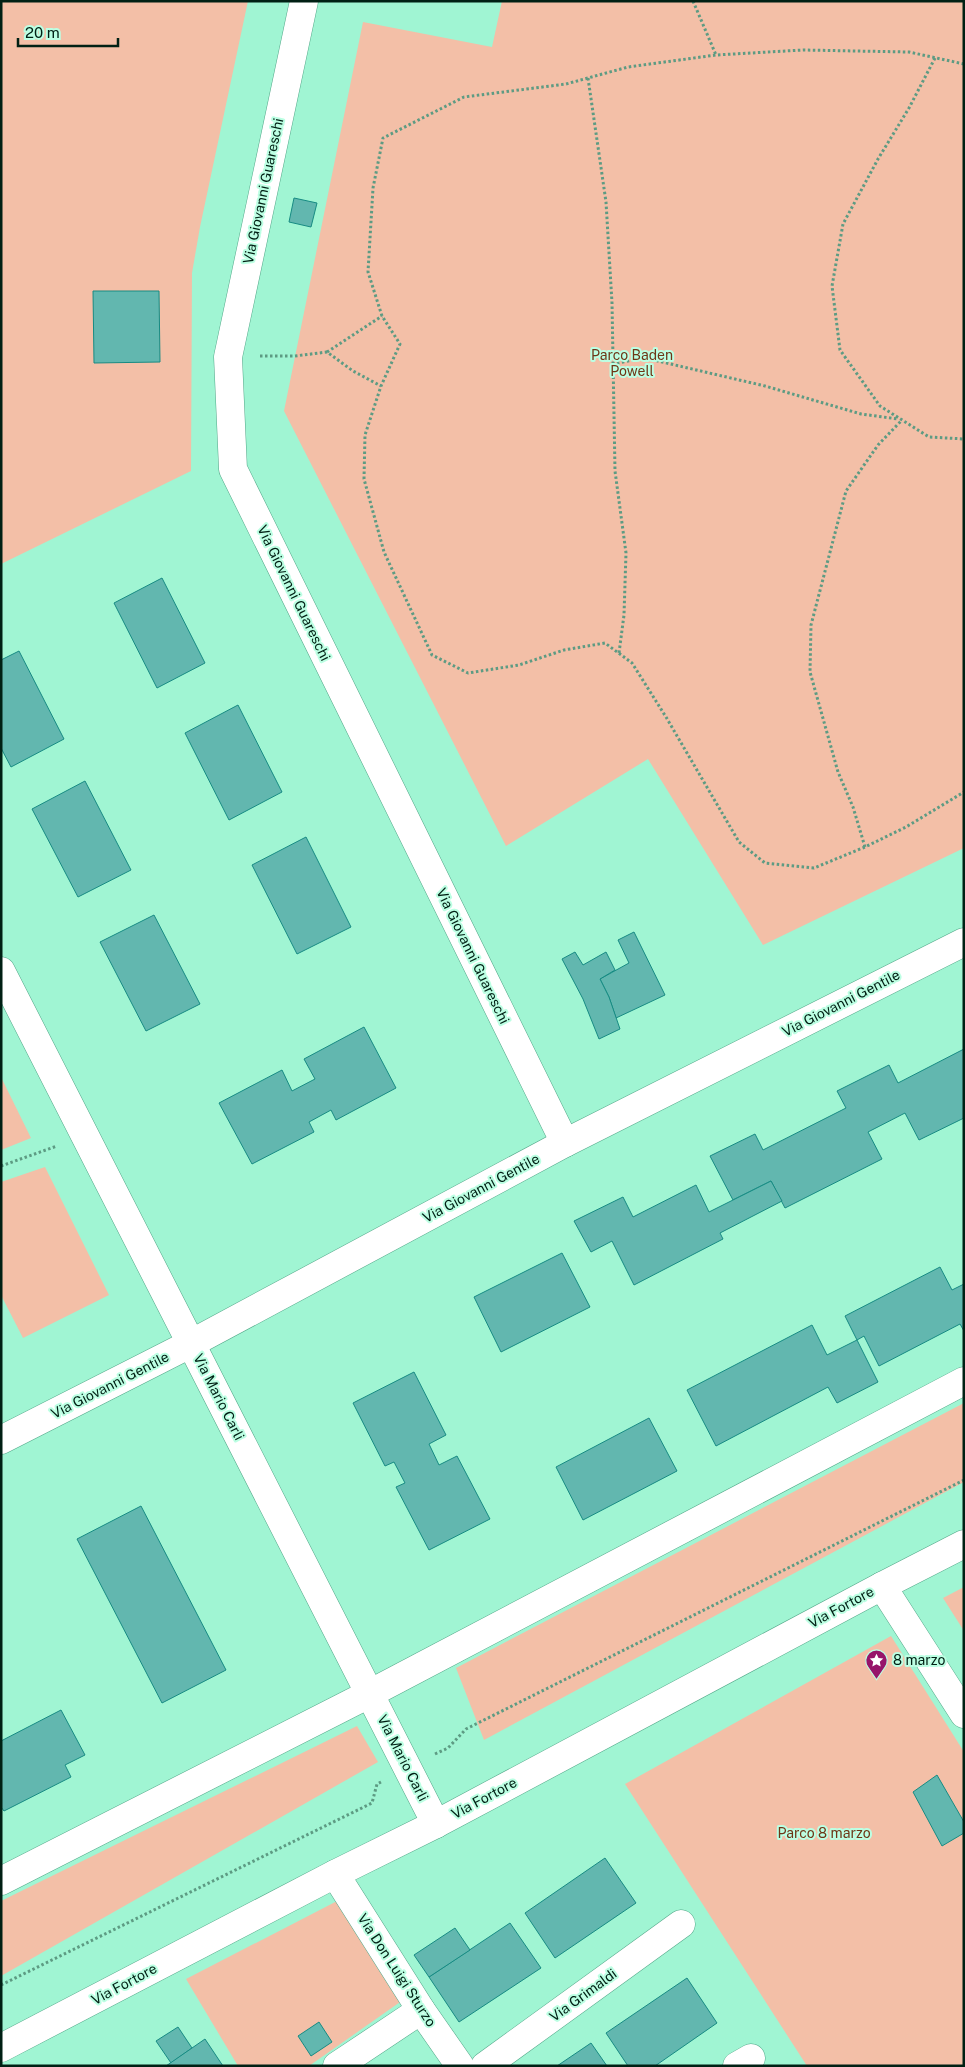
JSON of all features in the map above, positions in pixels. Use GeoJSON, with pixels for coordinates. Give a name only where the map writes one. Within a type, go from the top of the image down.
{"type":"FeatureCollection","features":[{"type":"Feature","properties":{"kind":"street","name":"Via Giovanni Guareschi"},"geometry":{"type":"LineString","coordinates":[[304,1],[228,357],[233,469],[565,1143]]}},
{"type":"Feature","properties":{"kind":"street","name":"Via Giovanni Gentile"},"geometry":{"type":"LineString","coordinates":[[1,1440],[192,1343],[565,1143],[964,942]]}},
{"type":"Feature","properties":{"kind":"street","name":"Via Mario Carli"},"geometry":{"type":"LineString","coordinates":[[1,971],[371,1693],[436,1824]]}},
{"type":"Feature","properties":{"kind":"street"},"geometry":{"type":"LineString","coordinates":[[1,1881],[371,1693],[964,1381]]}},
{"type":"Feature","properties":{"kind":"street","name":"Via Fortore"},"geometry":{"type":"LineString","coordinates":[[1,2048],[335,1874],[436,1824],[964,1544]]}},
{"type":"Feature","properties":{"kind":"street"},"geometry":{"type":"LineString","coordinates":[[882,1586],[964,1714]]}},
{"type":"Feature","properties":{"kind":"street","name":"Via Don Luigi Sturzo"},"geometry":{"type":"LineString","coordinates":[[335,1874],[421,2010],[460,2066]]}},
{"type":"Feature","properties":{"kind":"street","name":"Via Grimaldi"},"geometry":{"type":"LineString","coordinates":[[485,2066],[681,1924]]}},
{"type":"Feature","properties":{"kind":"street"},"geometry":{"type":"LineString","coordinates":[[337,2066],[421,2010]]}},
{"type":"Feature","properties":{"kind":"path"},"geometry":{"type":"LineString","coordinates":[[694,1],[716,55]]}},
{"type":"Feature","properties":{"kind":"path"},"geometry":{"type":"LineString","coordinates":[[964,64],[909,52],[803,50],[716,55],[628,67],[566,84],[464,97],[383,138],[373,188],[368,272],[382,316],[400,344],[381,386],[365,434],[364,479],[384,552],[432,655],[468,674],[519,665],[564,650],[605,643],[632,663],[739,842],[766,863],[814,868],[865,847],[906,827],[964,792]]}},
{"type":"Feature","properties":{"kind":"path"},"geometry":{"type":"LineString","coordinates":[[935,58],[843,224],[832,286],[840,350],[880,406],[929,437],[964,439]]}},
{"type":"Feature","properties":{"kind":"path"},"geometry":{"type":"LineString","coordinates":[[588,78],[606,202],[612,303],[615,471],[626,553],[624,615],[619,653]]}},
{"type":"Feature","properties":{"kind":"path"},"geometry":{"type":"LineString","coordinates":[[228,357],[295,356],[327,352],[382,316]]}},
{"type":"Feature","properties":{"kind":"path"},"geometry":{"type":"LineString","coordinates":[[327,352],[353,372],[381,386]]}},
{"type":"Feature","properties":{"kind":"path"},"geometry":{"type":"LineString","coordinates":[[612,364],[644,358],[765,386],[861,414],[902,420]]}},
{"type":"Feature","properties":{"kind":"path"},"geometry":{"type":"LineString","coordinates":[[865,847],[853,807],[838,772],[810,672],[811,624],[846,491],[878,445],[902,420]]}},
{"type":"Feature","properties":{"kind":"path"},"geometry":{"type":"LineString","coordinates":[[1,1166],[86,1135]]}},
{"type":"Feature","properties":{"kind":"path"},"geometry":{"type":"LineString","coordinates":[[1,1985],[372,1803],[377,1784],[448,1748],[466,1729],[964,1480]]}},
{"type":"Feature","properties":{"kind":"green space"},"geometry":{"type":"Polygon","coordinates":[[[1,1],[248,1],[192,273],[191,471],[1,564],[1,1]]]}},
{"type":"Feature","properties":{"kind":"green space","name":"Parco Baden Powell"},"geometry":{"type":"Polygon","coordinates":[[[502,1],[964,1],[964,848],[763,945],[648,759],[506,846],[284,411],[363,22],[492,47],[502,1]]]}},
{"type":"Feature","properties":{"kind":"green space"},"geometry":{"type":"Polygon","coordinates":[[[1,1077],[31,1138],[1,1150],[1,1077]]]}},
{"type":"Feature","properties":{"kind":"green space"},"geometry":{"type":"Polygon","coordinates":[[[45,1167],[109,1295],[23,1338],[1,1295],[1,1182],[45,1167]]]}},
{"type":"Feature","properties":{"kind":"green space"},"geometry":{"type":"Polygon","coordinates":[[[964,1403],[964,1482],[484,1740],[456,1668],[964,1403]]]}},
{"type":"Feature","properties":{"kind":"green space"},"geometry":{"type":"Polygon","coordinates":[[[964,1587],[964,1631],[943,1598],[964,1587]]]}},
{"type":"Feature","properties":{"kind":"green space","name":"Parco 8 marzo"},"geometry":{"type":"Polygon","coordinates":[[[891,1636],[964,1752],[964,2066],[807,2066],[625,1784],[891,1636]]]}},
{"type":"Feature","properties":{"kind":"green space"},"geometry":{"type":"Polygon","coordinates":[[[357,1726],[378,1762],[1,1976],[1,1901],[357,1726]]]}},
{"type":"Feature","properties":{"kind":"green space"},"geometry":{"type":"Polygon","coordinates":[[[341,1899],[403,2000],[309,2066],[238,2066],[186,1979],[341,1899]]]}},
{"type":"Feature","properties":{"kind":"building"},"geometry":{"type":"Polygon","coordinates":[[[294,198],[317,203],[311,227],[289,222],[294,198]]]}},
{"type":"Feature","properties":{"kind":"building"},"geometry":{"type":"Polygon","coordinates":[[[93,291],[159,291],[160,362],[94,363],[93,291]]]}},
{"type":"Feature","properties":{"kind":"building"},"geometry":{"type":"Polygon","coordinates":[[[162,578],[205,663],[157,688],[114,603],[162,578]]]}},
{"type":"Feature","properties":{"kind":"building"},"geometry":{"type":"Polygon","coordinates":[[[19,651],[64,739],[11,767],[1,748],[1,660],[19,651]]]}},
{"type":"Feature","properties":{"kind":"building"},"geometry":{"type":"Polygon","coordinates":[[[238,705],[282,792],[229,820],[185,733],[238,705]]]}},
{"type":"Feature","properties":{"kind":"building"},"geometry":{"type":"Polygon","coordinates":[[[85,781],[131,870],[78,897],[32,809],[85,781]]]}},
{"type":"Feature","properties":{"kind":"building"},"geometry":{"type":"Polygon","coordinates":[[[306,837],[351,927],[297,954],[252,865],[306,837]]]}},
{"type":"Feature","properties":{"kind":"building"},"geometry":{"type":"Polygon","coordinates":[[[154,915],[200,1004],[146,1031],[100,942],[154,915]]]}},
{"type":"Feature","properties":{"kind":"building"},"geometry":{"type":"Polygon","coordinates":[[[634,932],[665,995],[616,1018],[600,979],[629,963],[618,940],[634,932]]]}},
{"type":"Feature","properties":{"kind":"building"},"geometry":{"type":"Polygon","coordinates":[[[575,952],[583,965],[606,952],[615,970],[600,979],[609,997],[620,1029],[599,1039],[583,999],[562,959],[575,952]]]}},
{"type":"Feature","properties":{"kind":"building"},"geometry":{"type":"Polygon","coordinates":[[[364,1027],[396,1088],[336,1120],[331,1110],[309,1122],[314,1132],[252,1164],[219,1103],[282,1070],[292,1091],[315,1079],[304,1059],[364,1027]]]}},
{"type":"Feature","properties":{"kind":"building"},"geometry":{"type":"Polygon","coordinates":[[[964,1049],[964,1118],[919,1140],[905,1113],[868,1132],[882,1159],[785,1208],[771,1181],[733,1200],[710,1156],[755,1134],[763,1150],[846,1108],[837,1091],[889,1065],[898,1083],[964,1049]]]}},
{"type":"Feature","properties":{"kind":"building"},"geometry":{"type":"Polygon","coordinates":[[[771,1181],[782,1201],[720,1233],[723,1239],[634,1285],[612,1241],[591,1252],[574,1221],[623,1197],[633,1217],[696,1185],[709,1212],[771,1181]]]}},
{"type":"Feature","properties":{"kind":"building"},"geometry":{"type":"Polygon","coordinates":[[[562,1253],[590,1307],[501,1352],[474,1297],[562,1253]]]}},
{"type":"Feature","properties":{"kind":"building"},"geometry":{"type":"Polygon","coordinates":[[[940,1267],[952,1290],[964,1284],[964,1331],[960,1324],[879,1366],[864,1336],[857,1340],[845,1316],[940,1267]]]}},
{"type":"Feature","properties":{"kind":"building"},"geometry":{"type":"Polygon","coordinates":[[[812,1325],[827,1355],[857,1340],[878,1382],[837,1403],[828,1387],[716,1446],[687,1390],[812,1325]]]}},
{"type":"Feature","properties":{"kind":"building"},"geometry":{"type":"Polygon","coordinates":[[[414,1372],[446,1435],[429,1444],[439,1465],[457,1456],[490,1519],[429,1550],[396,1487],[405,1483],[394,1462],[385,1466],[353,1403],[414,1372]]]}},
{"type":"Feature","properties":{"kind":"building"},"geometry":{"type":"Polygon","coordinates":[[[649,1418],[677,1471],[583,1520],[556,1467],[649,1418]]]}},
{"type":"Feature","properties":{"kind":"building"},"geometry":{"type":"Polygon","coordinates":[[[141,1506],[226,1670],[162,1703],[77,1539],[141,1506]]]}},
{"type":"Feature","properties":{"kind":"building"},"geometry":{"type":"Polygon","coordinates":[[[61,1710],[85,1755],[65,1765],[71,1777],[4,1811],[1,1807],[1,1741],[61,1710]]]}},
{"type":"Feature","properties":{"kind":"building"},"geometry":{"type":"Polygon","coordinates":[[[937,1775],[964,1822],[964,1833],[942,1846],[913,1792],[937,1775]]]}},
{"type":"Feature","properties":{"kind":"building"},"geometry":{"type":"Polygon","coordinates":[[[605,1858],[636,1903],[555,1958],[525,1913],[605,1858]]]}},
{"type":"Feature","properties":{"kind":"building"},"geometry":{"type":"Polygon","coordinates":[[[510,1923],[541,1968],[459,2022],[429,1977],[510,1923]]]}},
{"type":"Feature","properties":{"kind":"building"},"geometry":{"type":"Polygon","coordinates":[[[455,1928],[470,1950],[429,1977],[414,1955],[455,1928]]]}},
{"type":"Feature","properties":{"kind":"building"},"geometry":{"type":"Polygon","coordinates":[[[687,1978],[717,2023],[655,2066],[628,2066],[606,2033],[687,1978]]]}},
{"type":"Feature","properties":{"kind":"building"},"geometry":{"type":"Polygon","coordinates":[[[319,2022],[332,2042],[311,2056],[298,2036],[319,2022]]]}},
{"type":"Feature","properties":{"kind":"building"},"geometry":{"type":"Polygon","coordinates":[[[178,2027],[192,2048],[171,2063],[156,2041],[178,2027]]]}},
{"type":"Feature","properties":{"kind":"building"},"geometry":{"type":"Polygon","coordinates":[[[205,2039],[223,2066],[166,2066],[205,2039]]]}},
{"type":"Feature","properties":{"kind":"building"},"geometry":{"type":"Polygon","coordinates":[[[591,2043],[607,2066],[557,2066],[591,2043]]]}},
{"type":"Feature","properties":{"kind":"place","name":"8 marzo"},"geometry":{"type":"Point","coordinates":[877,1679]}}]}
